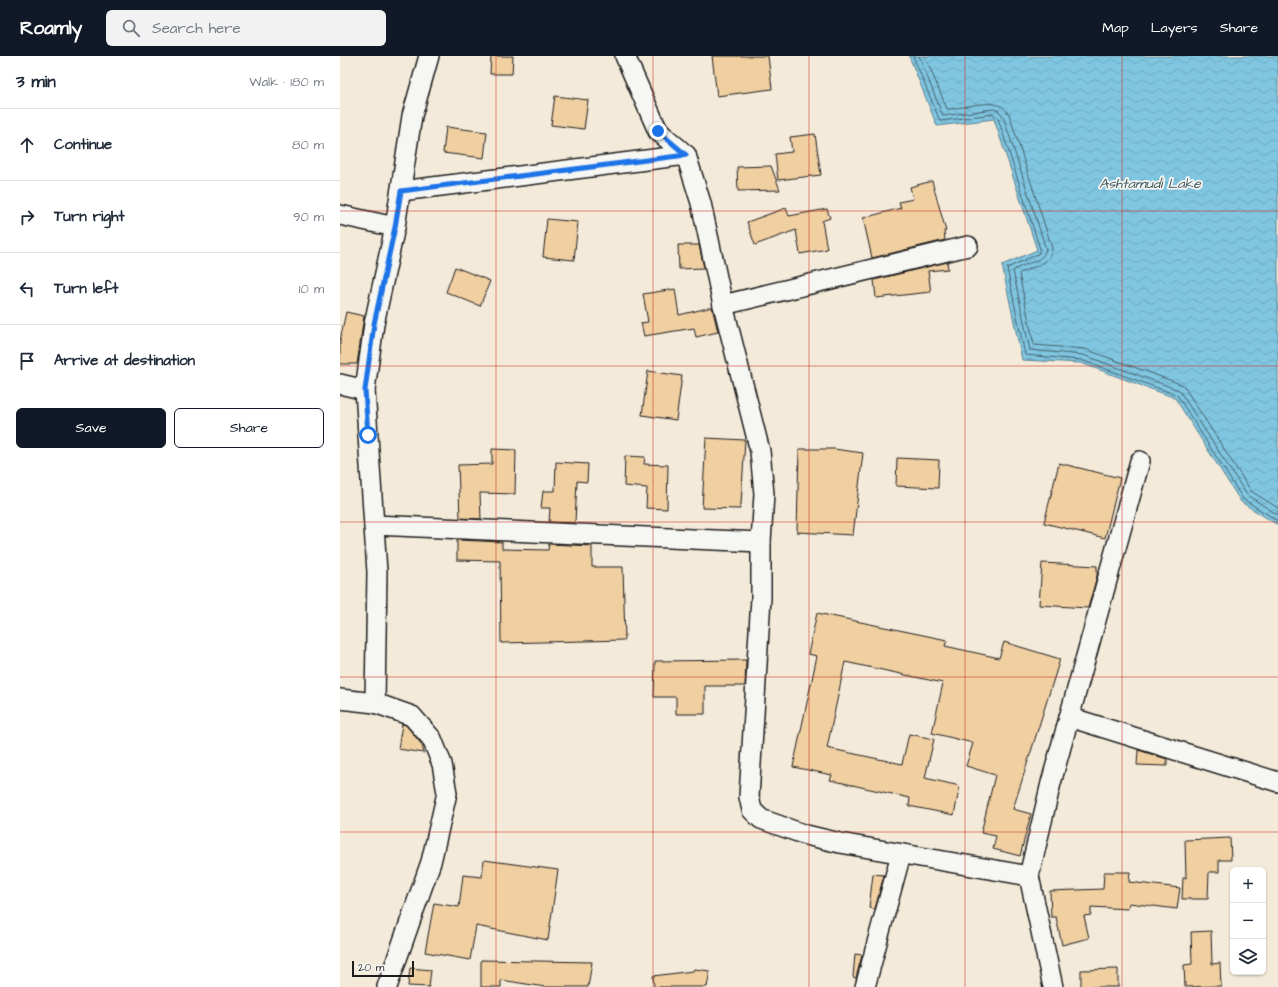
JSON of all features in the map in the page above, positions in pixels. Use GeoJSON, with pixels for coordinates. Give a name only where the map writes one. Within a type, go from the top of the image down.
{"type":"FeatureCollection","features":[{"type":"Feature","properties":{"kind":"street"},"geometry":{"type":"LineString","coordinates":[[375,703],[377,572],[365,390],[374,324],[395,227],[412,116],[429,56]]}},
{"type":"Feature","properties":{"kind":"street"},"geometry":{"type":"LineString","coordinates":[[625,56],[658,131],[686,155],[701,204],[723,305],[761,458],[764,494],[761,542],[761,598],[749,797],[752,810],[761,819],[806,835],[901,854],[1029,876]]}},
{"type":"Feature","properties":{"kind":"street"},"geometry":{"type":"LineString","coordinates":[[401,191],[686,155]]}},
{"type":"Feature","properties":{"kind":"street"},"geometry":{"type":"LineString","coordinates":[[340,214],[395,227]]}},
{"type":"Feature","properties":{"kind":"street"},"geometry":{"type":"LineString","coordinates":[[723,305],[968,246]]}},
{"type":"Feature","properties":{"kind":"street"},"geometry":{"type":"LineString","coordinates":[[340,384],[365,390]]}},
{"type":"Feature","properties":{"kind":"street"},"geometry":{"type":"LineString","coordinates":[[1053,987],[1029,876],[1050,783],[1140,461]]}},
{"type":"Feature","properties":{"kind":"street"},"geometry":{"type":"LineString","coordinates":[[374,525],[761,542]]}},
{"type":"Feature","properties":{"kind":"street"},"geometry":{"type":"LineString","coordinates":[[340,699],[375,703],[412,716],[432,739],[442,764],[446,793],[431,862],[387,987]]}},
{"type":"Feature","properties":{"kind":"street"},"geometry":{"type":"LineString","coordinates":[[1069,717],[1278,782]]}},
{"type":"Feature","properties":{"kind":"street"},"geometry":{"type":"LineString","coordinates":[[865,987],[901,854]]}},
{"type":"Feature","properties":{"kind":"water","name":"Ashtamudi Lake"},"geometry":{"type":"Polygon","coordinates":[[[909,56],[1278,56],[1278,525],[1241,502],[1175,398],[1081,363],[1022,360],[1002,265],[1037,250],[994,119],[937,126],[909,56]]]}},
{"type":"Feature","properties":{"kind":"building"},"geometry":{"type":"Polygon","coordinates":[[[491,56],[513,56],[512,74],[490,74],[491,56]]]}},
{"type":"Feature","properties":{"kind":"building"},"geometry":{"type":"Polygon","coordinates":[[[712,56],[768,56],[772,89],[717,96],[712,56]]]}},
{"type":"Feature","properties":{"kind":"building"},"geometry":{"type":"Polygon","coordinates":[[[555,96],[588,100],[584,129],[551,125],[555,96]]]}},
{"type":"Feature","properties":{"kind":"building"},"geometry":{"type":"Polygon","coordinates":[[[446,127],[487,132],[484,158],[443,153],[446,127]]]}},
{"type":"Feature","properties":{"kind":"building"},"geometry":{"type":"Polygon","coordinates":[[[815,134],[821,175],[778,180],[775,154],[792,152],[790,137],[815,134]]]}},
{"type":"Feature","properties":{"kind":"building"},"geometry":{"type":"Polygon","coordinates":[[[771,166],[780,190],[738,191],[737,167],[771,166]]]}},
{"type":"Feature","properties":{"kind":"building"},"geometry":{"type":"Polygon","coordinates":[[[932,181],[946,231],[944,231],[945,240],[872,258],[863,218],[901,208],[899,202],[913,199],[910,187],[932,181]]]}},
{"type":"Feature","properties":{"kind":"building"},"geometry":{"type":"Polygon","coordinates":[[[786,208],[789,216],[827,209],[830,218],[822,221],[827,249],[800,254],[796,230],[755,245],[747,222],[786,208]]]}},
{"type":"Feature","properties":{"kind":"building"},"geometry":{"type":"Polygon","coordinates":[[[547,219],[578,222],[574,260],[543,257],[547,219]]]}},
{"type":"Feature","properties":{"kind":"building"},"geometry":{"type":"Polygon","coordinates":[[[678,245],[699,245],[704,268],[679,269],[678,245]]]}},
{"type":"Feature","properties":{"kind":"building"},"geometry":{"type":"Polygon","coordinates":[[[947,262],[948,269],[928,271],[931,292],[876,298],[874,280],[947,262]]]}},
{"type":"Feature","properties":{"kind":"building"},"geometry":{"type":"Polygon","coordinates":[[[455,267],[490,281],[480,306],[446,292],[455,267]]]}},
{"type":"Feature","properties":{"kind":"building"},"geometry":{"type":"Polygon","coordinates":[[[675,289],[679,315],[712,307],[718,332],[696,337],[694,328],[644,336],[641,323],[648,322],[643,294],[675,289]]]}},
{"type":"Feature","properties":{"kind":"building"},"geometry":{"type":"Polygon","coordinates":[[[346,312],[364,316],[357,364],[340,364],[340,340],[346,312]]]}},
{"type":"Feature","properties":{"kind":"building"},"geometry":{"type":"Polygon","coordinates":[[[648,371],[682,376],[676,420],[642,415],[648,371]]]}},
{"type":"Feature","properties":{"kind":"building"},"geometry":{"type":"Polygon","coordinates":[[[706,438],[745,440],[740,509],[702,508],[706,438]]]}},
{"type":"Feature","properties":{"kind":"building"},"geometry":{"type":"Polygon","coordinates":[[[492,449],[516,450],[515,494],[480,493],[481,519],[460,518],[458,465],[492,464],[492,449]]]}},
{"type":"Feature","properties":{"kind":"building"},"geometry":{"type":"Polygon","coordinates":[[[799,449],[834,449],[863,453],[853,535],[797,532],[799,449]]]}},
{"type":"Feature","properties":{"kind":"building"},"geometry":{"type":"Polygon","coordinates":[[[625,456],[645,457],[644,464],[668,465],[667,509],[646,508],[647,488],[624,486],[625,456]]]}},
{"type":"Feature","properties":{"kind":"building"},"geometry":{"type":"Polygon","coordinates":[[[897,458],[939,460],[938,488],[896,486],[897,458]]]}},
{"type":"Feature","properties":{"kind":"building"},"geometry":{"type":"Polygon","coordinates":[[[556,462],[588,464],[587,482],[577,481],[575,523],[549,522],[550,508],[541,508],[543,491],[555,491],[556,462]]]}},
{"type":"Feature","properties":{"kind":"building"},"geometry":{"type":"Polygon","coordinates":[[[1059,463],[1120,478],[1105,538],[1044,523],[1059,463]]]}},
{"type":"Feature","properties":{"kind":"building"},"geometry":{"type":"Polygon","coordinates":[[[457,540],[502,542],[502,549],[548,550],[549,544],[592,546],[592,567],[623,567],[625,640],[501,643],[500,561],[457,560],[457,540]]]}},
{"type":"Feature","properties":{"kind":"building"},"geometry":{"type":"Polygon","coordinates":[[[1042,563],[1097,566],[1097,576],[1088,608],[1039,605],[1042,563]]]}},
{"type":"Feature","properties":{"kind":"building"},"geometry":{"type":"Polygon","coordinates":[[[817,613],[947,640],[945,646],[999,658],[1004,642],[1060,659],[1013,809],[1031,814],[1020,856],[993,849],[996,836],[981,833],[995,775],[966,766],[973,743],[932,733],[943,683],[845,662],[827,748],[902,764],[909,734],[934,739],[925,778],[960,786],[954,815],[909,806],[910,798],[830,780],[832,775],[793,767],[817,656],[808,654],[817,613]]]}},
{"type":"Feature","properties":{"kind":"building"},"geometry":{"type":"Polygon","coordinates":[[[746,660],[745,686],[705,686],[705,714],[676,714],[676,697],[654,697],[655,661],[746,660]]]}},
{"type":"Feature","properties":{"kind":"building"},"geometry":{"type":"Polygon","coordinates":[[[402,724],[406,725],[422,745],[424,753],[398,749],[402,724]]]}},
{"type":"Feature","properties":{"kind":"building"},"geometry":{"type":"Polygon","coordinates":[[[1138,750],[1167,759],[1167,766],[1137,765],[1138,750]]]}},
{"type":"Feature","properties":{"kind":"building"},"geometry":{"type":"Polygon","coordinates":[[[1230,838],[1231,860],[1219,860],[1219,872],[1209,872],[1208,899],[1182,899],[1183,878],[1186,878],[1185,840],[1230,838]]]}},
{"type":"Feature","properties":{"kind":"building"},"geometry":{"type":"Polygon","coordinates":[[[484,860],[558,870],[548,940],[476,926],[470,960],[425,952],[434,903],[459,907],[463,875],[482,877],[484,860]]]}},
{"type":"Feature","properties":{"kind":"building"},"geometry":{"type":"Polygon","coordinates":[[[1104,872],[1130,872],[1129,882],[1180,888],[1177,909],[1129,903],[1128,909],[1091,907],[1091,915],[1084,916],[1089,938],[1062,945],[1056,917],[1051,917],[1050,891],[1103,889],[1104,872]]]}},
{"type":"Feature","properties":{"kind":"building"},"geometry":{"type":"Polygon","coordinates":[[[873,874],[884,875],[875,909],[869,908],[873,874]]]}},
{"type":"Feature","properties":{"kind":"building"},"geometry":{"type":"Polygon","coordinates":[[[1211,931],[1212,964],[1220,963],[1221,986],[1185,987],[1184,965],[1192,964],[1191,932],[1211,931]]]}},
{"type":"Feature","properties":{"kind":"building"},"geometry":{"type":"Polygon","coordinates":[[[855,954],[862,955],[856,978],[853,977],[855,954]]]}},
{"type":"Feature","properties":{"kind":"building"},"geometry":{"type":"Polygon","coordinates":[[[481,960],[592,962],[588,987],[545,987],[501,980],[501,987],[481,987],[481,960]]]}},
{"type":"Feature","properties":{"kind":"building"},"geometry":{"type":"Polygon","coordinates":[[[410,968],[431,970],[429,987],[408,986],[410,968]]]}},
{"type":"Feature","properties":{"kind":"building"},"geometry":{"type":"Polygon","coordinates":[[[694,969],[710,971],[707,987],[654,987],[653,976],[693,971],[694,969]]]}},
{"type":"Feature","properties":{"kind":"building"},"geometry":{"type":"Polygon","coordinates":[[[1118,969],[1118,987],[1081,987],[1081,970],[1118,969]]]}},
{"type":"Feature","properties":{"kind":"route"},"geometry":{"type":"LineString","coordinates":[[368,435],[365,390],[374,324],[395,227],[401,191],[686,155],[658,131]]}}]}
